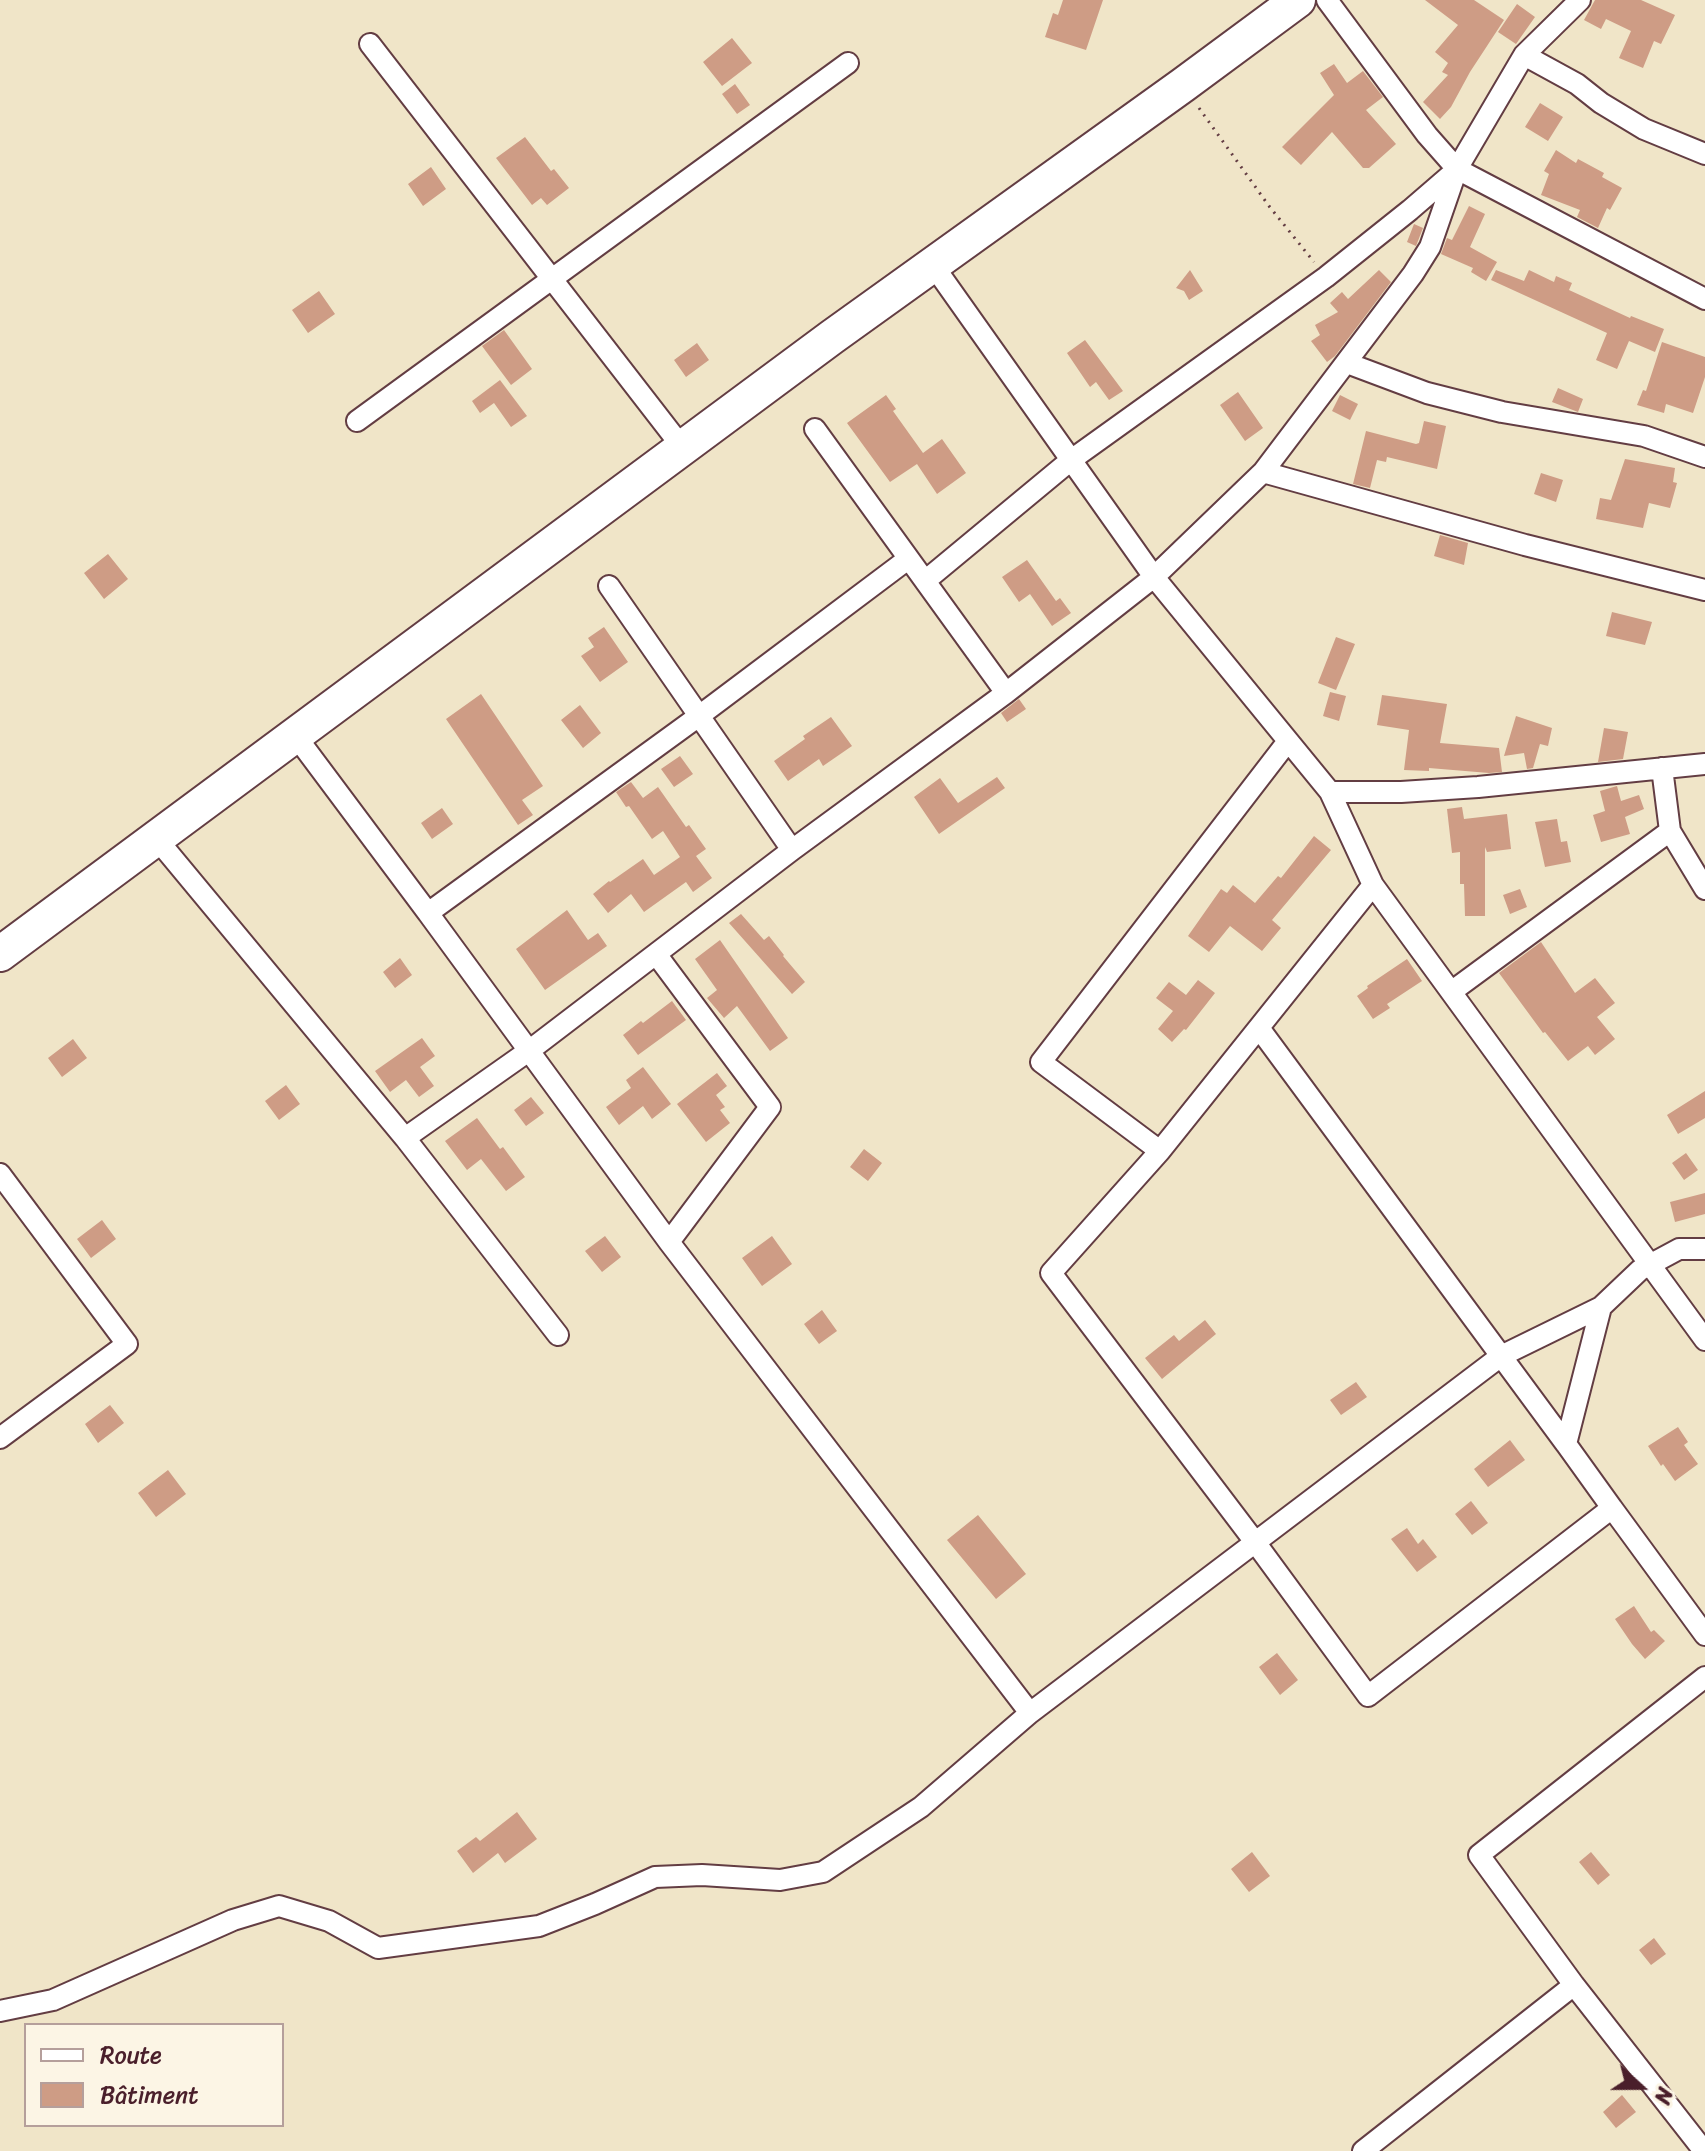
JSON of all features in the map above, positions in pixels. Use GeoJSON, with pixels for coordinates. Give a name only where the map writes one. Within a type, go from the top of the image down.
{"type":"FeatureCollection","features":[{"type":"Feature","properties":{"kind":"highway"},"geometry":{"type":"LineString","coordinates":[[0,954],[682,447],[1298,0]]}},
{"type":"Feature","properties":{"kind":"street"},"geometry":{"type":"LineString","coordinates":[[1327,0],[1427,135],[1457,169],[1705,299]]}},
{"type":"Feature","properties":{"kind":"street"},"geometry":{"type":"LineString","coordinates":[[405,1138],[530,1050],[792,850],[1006,693],[1154,577],[1263,472],[1347,363],[1430,247],[1457,169],[1524,55],[1580,0]]}},
{"type":"Feature","properties":{"kind":"street"},"geometry":{"type":"LineString","coordinates":[[370,44],[682,447]]}},
{"type":"Feature","properties":{"kind":"street"},"geometry":{"type":"LineString","coordinates":[[1524,55],[1577,84],[1644,129],[1705,154]]}},
{"type":"Feature","properties":{"kind":"street"},"geometry":{"type":"LineString","coordinates":[[357,421],[848,63]]}},
{"type":"Feature","properties":{"kind":"street"},"geometry":{"type":"LineString","coordinates":[[925,581],[1071,460],[1326,277],[1457,169]]}},
{"type":"Feature","properties":{"kind":"street"},"geometry":{"type":"LineString","coordinates":[[933,265],[1154,577],[1330,792],[1373,885],[1705,1340]]}},
{"type":"Feature","properties":{"kind":"street"},"geometry":{"type":"LineString","coordinates":[[1347,363],[1427,393],[1502,412],[1644,436],[1705,457]]}},
{"type":"Feature","properties":{"kind":"street"},"geometry":{"type":"LineString","coordinates":[[815,429],[1006,693]]}},
{"type":"Feature","properties":{"kind":"street"},"geometry":{"type":"LineString","coordinates":[[1263,472],[1525,545],[1705,590]]}},
{"type":"Feature","properties":{"kind":"street"},"geometry":{"type":"LineString","coordinates":[[428,913],[908,559]]}},
{"type":"Feature","properties":{"kind":"street"},"geometry":{"type":"LineString","coordinates":[[609,586],[792,850]]}},
{"type":"Feature","properties":{"kind":"street"},"geometry":{"type":"LineString","coordinates":[[295,735],[669,1242],[1030,1713]]}},
{"type":"Feature","properties":{"kind":"street"},"geometry":{"type":"LineString","coordinates":[[1160,1151],[1041,1062],[1288,741]]}},
{"type":"Feature","properties":{"kind":"street"},"geometry":{"type":"LineString","coordinates":[[1330,792],[1447,789],[1705,764]]}},
{"type":"Feature","properties":{"kind":"street"},"geometry":{"type":"LineString","coordinates":[[1662,768],[1670,831],[1705,889]]}},
{"type":"Feature","properties":{"kind":"street"},"geometry":{"type":"LineString","coordinates":[[1451,992],[1670,831]]}},
{"type":"Feature","properties":{"kind":"street"},"geometry":{"type":"LineString","coordinates":[[156,838],[405,1138],[558,1335]]}},
{"type":"Feature","properties":{"kind":"street"},"geometry":{"type":"LineString","coordinates":[[1373,885],[1160,1151],[1051,1273],[1368,1696],[1612,1508]]}},
{"type":"Feature","properties":{"kind":"street"},"geometry":{"type":"LineString","coordinates":[[656,954],[770,1107],[669,1242]]}},
{"type":"Feature","properties":{"kind":"street"},"geometry":{"type":"LineString","coordinates":[[1259,1028],[1705,1635]]}},
{"type":"Feature","properties":{"kind":"street"},"geometry":{"type":"LineString","coordinates":[[0,1174],[127,1344],[0,1438]]}},
{"type":"Feature","properties":{"kind":"street"},"geometry":{"type":"LineString","coordinates":[[0,2011],[53,2000],[233,1920],[279,1906],[329,1921],[378,1948],[539,1926],[655,1877],[702,1875],[780,1880],[823,1872],[921,1807],[1030,1713],[1501,1356],[1601,1307],[1640,1270],[1679,1249],[1705,1249]]}},
{"type":"Feature","properties":{"kind":"street"},"geometry":{"type":"LineString","coordinates":[[1566,1444],[1601,1307]]}},
{"type":"Feature","properties":{"kind":"street"},"geometry":{"type":"LineString","coordinates":[[1704,2151],[1574,1985],[1479,1855],[1705,1677]]}},
{"type":"Feature","properties":{"kind":"street"},"geometry":{"type":"LineString","coordinates":[[1363,2151],[1574,1985]]}},
{"type":"Feature","properties":{"kind":"path"},"geometry":{"type":"LineString","coordinates":[[1183,85],[1269,206],[1326,277]]}},
{"type":"Feature","properties":{"kind":"building"},"geometry":{"type":"Polygon","coordinates":[[[1063,0],[1103,0],[1086,50],[1045,37],[1053,13],[1058,15],[1063,0]]]}},
{"type":"Feature","properties":{"kind":"building"},"geometry":{"type":"Polygon","coordinates":[[[1425,0],[1474,0],[1504,20],[1451,107],[1440,119],[1423,102],[1448,75],[1442,72],[1448,63],[1435,52],[1458,25],[1425,0]]]}},
{"type":"Feature","properties":{"kind":"building"},"geometry":{"type":"Polygon","coordinates":[[[1595,0],[1641,0],[1675,15],[1661,44],[1654,41],[1643,68],[1619,58],[1631,31],[1606,19],[1601,29],[1584,20],[1595,0]]]}},
{"type":"Feature","properties":{"kind":"building"},"geometry":{"type":"Polygon","coordinates":[[[1517,4],[1535,17],[1516,44],[1498,32],[1517,4]]]}},
{"type":"Feature","properties":{"kind":"building"},"geometry":{"type":"Polygon","coordinates":[[[732,38],[752,63],[722,86],[703,62],[732,38]]]}},
{"type":"Feature","properties":{"kind":"building"},"geometry":{"type":"Polygon","coordinates":[[[1334,64],[1347,83],[1363,71],[1383,97],[1366,110],[1396,144],[1369,168],[1363,168],[1332,132],[1301,165],[1282,147],[1334,95],[1320,73],[1334,64]]]}},
{"type":"Feature","properties":{"kind":"building"},"geometry":{"type":"Polygon","coordinates":[[[735,84],[750,105],[737,114],[722,94],[735,84]]]}},
{"type":"Feature","properties":{"kind":"building"},"geometry":{"type":"Polygon","coordinates":[[[1540,103],[1563,117],[1548,141],[1525,127],[1540,103]]]}},
{"type":"Feature","properties":{"kind":"building"},"geometry":{"type":"Polygon","coordinates":[[[525,137],[551,171],[554,169],[569,188],[547,205],[541,198],[532,205],[496,158],[525,137]]]}},
{"type":"Feature","properties":{"kind":"building"},"geometry":{"type":"Polygon","coordinates":[[[1556,150],[1576,163],[1578,159],[1604,173],[1602,177],[1622,188],[1610,210],[1607,208],[1598,228],[1577,217],[1580,210],[1541,195],[1549,174],[1544,171],[1556,150]]]}},
{"type":"Feature","properties":{"kind":"building"},"geometry":{"type":"Polygon","coordinates":[[[431,167],[446,189],[423,206],[408,184],[431,167]]]}},
{"type":"Feature","properties":{"kind":"building"},"geometry":{"type":"Polygon","coordinates":[[[1469,206],[1485,214],[1470,247],[1497,262],[1486,281],[1471,272],[1473,268],[1441,254],[1447,238],[1452,240],[1469,206]]]}},
{"type":"Feature","properties":{"kind":"building"},"geometry":{"type":"Polygon","coordinates":[[[1414,224],[1423,228],[1416,246],[1407,242],[1414,224]]]}},
{"type":"Feature","properties":{"kind":"building"},"geometry":{"type":"Polygon","coordinates":[[[1190,270],[1203,291],[1189,300],[1184,291],[1176,288],[1190,270]]]}},
{"type":"Feature","properties":{"kind":"building"},"geometry":{"type":"Polygon","coordinates":[[[1379,270],[1391,282],[1335,356],[1327,362],[1311,341],[1320,335],[1315,325],[1338,312],[1330,303],[1342,292],[1348,299],[1379,270]]]}},
{"type":"Feature","properties":{"kind":"building"},"geometry":{"type":"Polygon","coordinates":[[[1496,270],[1524,281],[1529,270],[1554,282],[1556,276],[1572,283],[1569,290],[1630,318],[1664,329],[1655,352],[1629,341],[1617,369],[1596,360],[1607,333],[1491,280],[1496,270]]]}},
{"type":"Feature","properties":{"kind":"building"},"geometry":{"type":"Polygon","coordinates":[[[319,291],[335,314],[308,333],[292,310],[319,291]]]}},
{"type":"Feature","properties":{"kind":"building"},"geometry":{"type":"Polygon","coordinates":[[[504,330],[532,369],[511,385],[482,346],[504,330]]]}},
{"type":"Feature","properties":{"kind":"building"},"geometry":{"type":"Polygon","coordinates":[[[1085,340],[1123,391],[1109,400],[1096,382],[1090,387],[1067,353],[1085,340]]]}},
{"type":"Feature","properties":{"kind":"building"},"geometry":{"type":"Polygon","coordinates":[[[1662,342],[1705,357],[1705,377],[1693,413],[1666,404],[1664,413],[1637,405],[1643,390],[1646,391],[1662,342]]]}},
{"type":"Feature","properties":{"kind":"building"},"geometry":{"type":"Polygon","coordinates":[[[697,343],[709,360],[686,377],[674,360],[697,343]]]}},
{"type":"Feature","properties":{"kind":"building"},"geometry":{"type":"Polygon","coordinates":[[[500,380],[527,416],[511,427],[494,403],[480,413],[472,401],[500,380]]]}},
{"type":"Feature","properties":{"kind":"building"},"geometry":{"type":"Polygon","coordinates":[[[1558,388],[1583,399],[1578,412],[1552,402],[1558,388]]]}},
{"type":"Feature","properties":{"kind":"building"},"geometry":{"type":"Polygon","coordinates":[[[1238,392],[1263,428],[1245,441],[1220,405],[1238,392]]]}},
{"type":"Feature","properties":{"kind":"building"},"geometry":{"type":"Polygon","coordinates":[[[886,395],[896,409],[893,411],[923,453],[942,439],[966,473],[937,494],[917,464],[890,482],[847,423],[886,395]]]}},
{"type":"Feature","properties":{"kind":"building"},"geometry":{"type":"Polygon","coordinates":[[[1340,395],[1358,404],[1350,420],[1332,411],[1340,395]]]}},
{"type":"Feature","properties":{"kind":"building"},"geometry":{"type":"Polygon","coordinates":[[[1424,421],[1446,426],[1437,469],[1387,457],[1386,462],[1377,460],[1370,488],[1353,484],[1366,431],[1416,444],[1419,443],[1424,421]]]}},
{"type":"Feature","properties":{"kind":"building"},"geometry":{"type":"Polygon","coordinates":[[[1625,459],[1675,468],[1673,482],[1677,483],[1670,508],[1649,503],[1643,528],[1596,519],[1600,498],[1611,500],[1625,459]]]}},
{"type":"Feature","properties":{"kind":"building"},"geometry":{"type":"Polygon","coordinates":[[[1541,473],[1563,480],[1556,502],[1534,494],[1541,473]]]}},
{"type":"Feature","properties":{"kind":"building"},"geometry":{"type":"Polygon","coordinates":[[[1440,535],[1468,543],[1464,565],[1434,556],[1440,535]]]}},
{"type":"Feature","properties":{"kind":"building"},"geometry":{"type":"Polygon","coordinates":[[[108,554],[128,579],[104,599],[84,573],[108,554]]]}},
{"type":"Feature","properties":{"kind":"building"},"geometry":{"type":"Polygon","coordinates":[[[1027,560],[1056,601],[1060,598],[1071,613],[1052,626],[1030,594],[1019,602],[1002,577],[1027,560]]]}},
{"type":"Feature","properties":{"kind":"building"},"geometry":{"type":"Polygon","coordinates":[[[1612,612],[1652,622],[1645,645],[1606,636],[1612,612]]]}},
{"type":"Feature","properties":{"kind":"building"},"geometry":{"type":"Polygon","coordinates":[[[604,627],[628,662],[600,682],[581,656],[594,647],[588,638],[604,627]]]}},
{"type":"Feature","properties":{"kind":"building"},"geometry":{"type":"Polygon","coordinates":[[[1336,637],[1355,644],[1336,690],[1318,683],[1336,637]]]}},
{"type":"Feature","properties":{"kind":"building"},"geometry":{"type":"Polygon","coordinates":[[[1330,692],[1346,696],[1339,721],[1323,716],[1330,692]]]}},
{"type":"Feature","properties":{"kind":"building"},"geometry":{"type":"Polygon","coordinates":[[[481,694],[543,786],[522,800],[533,815],[518,825],[446,719],[481,694]]]}},
{"type":"Feature","properties":{"kind":"building"},"geometry":{"type":"Polygon","coordinates":[[[1382,695],[1447,704],[1440,743],[1499,748],[1502,772],[1429,768],[1429,771],[1404,770],[1409,730],[1377,725],[1382,695]]]}},
{"type":"Feature","properties":{"kind":"building"},"geometry":{"type":"Polygon","coordinates":[[[1019,699],[1026,709],[1007,722],[1001,713],[1019,699]]]}},
{"type":"Feature","properties":{"kind":"building"},"geometry":{"type":"Polygon","coordinates":[[[580,705],[601,733],[583,748],[561,720],[580,705]]]}},
{"type":"Feature","properties":{"kind":"building"},"geometry":{"type":"Polygon","coordinates":[[[1516,716],[1552,728],[1548,746],[1540,744],[1533,768],[1527,769],[1524,753],[1504,756],[1516,716]]]}},
{"type":"Feature","properties":{"kind":"building"},"geometry":{"type":"Polygon","coordinates":[[[831,717],[852,746],[823,766],[819,759],[788,781],[774,761],[831,717]]]}},
{"type":"Feature","properties":{"kind":"building"},"geometry":{"type":"Polygon","coordinates":[[[1604,728],[1628,732],[1623,759],[1598,762],[1604,728]]]}},
{"type":"Feature","properties":{"kind":"building"},"geometry":{"type":"Polygon","coordinates":[[[680,756],[693,774],[674,787],[661,769],[680,756]]]}},
{"type":"Feature","properties":{"kind":"building"},"geometry":{"type":"Polygon","coordinates":[[[997,777],[1005,788],[939,834],[914,797],[940,778],[958,803],[997,777]]]}},
{"type":"Feature","properties":{"kind":"building"},"geometry":{"type":"Polygon","coordinates":[[[631,782],[643,798],[658,787],[706,849],[696,856],[712,878],[693,892],[686,882],[644,912],[631,894],[608,913],[593,894],[609,881],[643,859],[654,875],[680,857],[663,831],[652,839],[616,792],[631,782]]]}},
{"type":"Feature","properties":{"kind":"building"},"geometry":{"type":"Polygon","coordinates":[[[1617,786],[1621,801],[1639,795],[1644,809],[1625,817],[1630,834],[1601,842],[1593,815],[1605,811],[1600,791],[1617,786]]]}},
{"type":"Feature","properties":{"kind":"building"},"geometry":{"type":"Polygon","coordinates":[[[1462,807],[1464,819],[1507,814],[1511,849],[1487,852],[1485,847],[1485,916],[1465,916],[1464,884],[1460,884],[1460,852],[1452,853],[1447,809],[1462,807]]]}},
{"type":"Feature","properties":{"kind":"building"},"geometry":{"type":"Polygon","coordinates":[[[442,808],[453,824],[432,839],[421,823],[442,808]]]}},
{"type":"Feature","properties":{"kind":"building"},"geometry":{"type":"Polygon","coordinates":[[[1557,819],[1561,842],[1567,841],[1571,862],[1545,867],[1535,822],[1557,819]]]}},
{"type":"Feature","properties":{"kind":"building"},"geometry":{"type":"Polygon","coordinates":[[[1314,836],[1331,850],[1272,920],[1281,928],[1262,951],[1230,926],[1209,952],[1188,936],[1221,889],[1227,893],[1233,885],[1255,903],[1278,876],[1281,878],[1314,836]]]}},
{"type":"Feature","properties":{"kind":"building"},"geometry":{"type":"Polygon","coordinates":[[[1520,889],[1527,907],[1510,914],[1503,895],[1520,889]]]}},
{"type":"Feature","properties":{"kind":"building"},"geometry":{"type":"Polygon","coordinates":[[[567,910],[588,940],[598,933],[607,946],[545,990],[516,949],[567,910]]]}},
{"type":"Feature","properties":{"kind":"building"},"geometry":{"type":"Polygon","coordinates":[[[741,914],[764,940],[769,936],[805,982],[792,994],[729,923],[741,914]]]}},
{"type":"Feature","properties":{"kind":"building"},"geometry":{"type":"Polygon","coordinates":[[[720,940],[788,1038],[770,1051],[737,1006],[724,1018],[707,998],[717,990],[695,959],[720,940]]]}},
{"type":"Feature","properties":{"kind":"building"},"geometry":{"type":"Polygon","coordinates":[[[1541,942],[1575,993],[1595,978],[1615,1003],[1597,1017],[1615,1039],[1595,1055],[1588,1046],[1568,1061],[1499,973],[1541,942]]]}},
{"type":"Feature","properties":{"kind":"building"},"geometry":{"type":"Polygon","coordinates":[[[400,958],[412,975],[395,988],[383,972],[400,958]]]}},
{"type":"Feature","properties":{"kind":"building"},"geometry":{"type":"Polygon","coordinates":[[[1407,959],[1422,981],[1387,1004],[1390,1008],[1373,1019],[1357,996],[1407,959]]]}},
{"type":"Feature","properties":{"kind":"building"},"geometry":{"type":"Polygon","coordinates":[[[1198,980],[1215,993],[1186,1030],[1172,1042],[1158,1029],[1173,1011],[1156,998],[1169,982],[1186,995],[1198,980]]]}},
{"type":"Feature","properties":{"kind":"building"},"geometry":{"type":"Polygon","coordinates":[[[672,1001],[686,1020],[638,1055],[623,1035],[672,1001]]]}},
{"type":"Feature","properties":{"kind":"building"},"geometry":{"type":"Polygon","coordinates":[[[422,1038],[435,1056],[420,1067],[434,1086],[419,1097],[406,1080],[390,1092],[375,1071],[422,1038]]]}},
{"type":"Feature","properties":{"kind":"building"},"geometry":{"type":"Polygon","coordinates":[[[73,1039],[87,1058],[62,1077],[48,1058],[73,1039]]]}},
{"type":"Feature","properties":{"kind":"building"},"geometry":{"type":"Polygon","coordinates":[[[643,1067],[671,1104],[652,1119],[643,1106],[619,1125],[606,1107],[631,1088],[626,1080],[643,1067]]]}},
{"type":"Feature","properties":{"kind":"building"},"geometry":{"type":"Polygon","coordinates":[[[717,1073],[727,1086],[716,1095],[725,1107],[720,1110],[730,1123],[706,1142],[677,1104],[717,1073]]]}},
{"type":"Feature","properties":{"kind":"building"},"geometry":{"type":"Polygon","coordinates":[[[286,1085],[300,1104],[279,1120],[265,1101],[286,1085]]]}},
{"type":"Feature","properties":{"kind":"building"},"geometry":{"type":"Polygon","coordinates":[[[1705,1091],[1705,1118],[1678,1134],[1667,1115],[1705,1091]]]}},
{"type":"Feature","properties":{"kind":"building"},"geometry":{"type":"Polygon","coordinates":[[[531,1097],[544,1113],[526,1126],[514,1110],[531,1097]]]}},
{"type":"Feature","properties":{"kind":"building"},"geometry":{"type":"Polygon","coordinates":[[[477,1118],[525,1177],[506,1191],[481,1159],[467,1170],[445,1141],[477,1118]]]}},
{"type":"Feature","properties":{"kind":"building"},"geometry":{"type":"Polygon","coordinates":[[[864,1149],[882,1163],[868,1181],[850,1167],[864,1149]]]}},
{"type":"Feature","properties":{"kind":"building"},"geometry":{"type":"Polygon","coordinates":[[[1686,1153],[1698,1170],[1684,1180],[1672,1163],[1686,1153]]]}},
{"type":"Feature","properties":{"kind":"building"},"geometry":{"type":"Polygon","coordinates":[[[1705,1193],[1705,1214],[1675,1222],[1670,1202],[1705,1193]]]}},
{"type":"Feature","properties":{"kind":"building"},"geometry":{"type":"Polygon","coordinates":[[[102,1220],[116,1239],[91,1258],[77,1239],[102,1220]]]}},
{"type":"Feature","properties":{"kind":"building"},"geometry":{"type":"Polygon","coordinates":[[[605,1236],[621,1257],[602,1272],[585,1251],[605,1236]]]}},
{"type":"Feature","properties":{"kind":"building"},"geometry":{"type":"Polygon","coordinates":[[[772,1236],[792,1264],[762,1286],[742,1258],[772,1236]]]}},
{"type":"Feature","properties":{"kind":"building"},"geometry":{"type":"Polygon","coordinates":[[[822,1310],[837,1331],[819,1344],[804,1324],[822,1310]]]}},
{"type":"Feature","properties":{"kind":"building"},"geometry":{"type":"Polygon","coordinates":[[[1205,1320],[1216,1334],[1162,1379],[1145,1358],[1174,1335],[1179,1341],[1205,1320]]]}},
{"type":"Feature","properties":{"kind":"building"},"geometry":{"type":"Polygon","coordinates":[[[1356,1382],[1367,1397],[1341,1415],[1330,1400],[1356,1382]]]}},
{"type":"Feature","properties":{"kind":"building"},"geometry":{"type":"Polygon","coordinates":[[[110,1405],[124,1423],[98,1443],[85,1424],[110,1405]]]}},
{"type":"Feature","properties":{"kind":"building"},"geometry":{"type":"Polygon","coordinates":[[[1678,1427],[1688,1442],[1684,1445],[1698,1464],[1675,1481],[1648,1446],[1678,1427]]]}},
{"type":"Feature","properties":{"kind":"building"},"geometry":{"type":"Polygon","coordinates":[[[1510,1440],[1525,1460],[1488,1487],[1474,1469],[1510,1440]]]}},
{"type":"Feature","properties":{"kind":"building"},"geometry":{"type":"Polygon","coordinates":[[[168,1470],[186,1494],[156,1517],[138,1493],[168,1470]]]}},
{"type":"Feature","properties":{"kind":"building"},"geometry":{"type":"Polygon","coordinates":[[[1471,1501],[1488,1523],[1472,1535],[1455,1514],[1471,1501]]]}},
{"type":"Feature","properties":{"kind":"building"},"geometry":{"type":"Polygon","coordinates":[[[978,1515],[1026,1574],[996,1599],[947,1540],[978,1515]]]}},
{"type":"Feature","properties":{"kind":"building"},"geometry":{"type":"Polygon","coordinates":[[[1407,1528],[1418,1544],[1423,1539],[1437,1557],[1417,1572],[1391,1539],[1407,1528]]]}},
{"type":"Feature","properties":{"kind":"building"},"geometry":{"type":"Polygon","coordinates":[[[1634,1606],[1651,1632],[1654,1630],[1665,1641],[1645,1659],[1615,1619],[1634,1606]]]}},
{"type":"Feature","properties":{"kind":"building"},"geometry":{"type":"Polygon","coordinates":[[[1277,1653],[1298,1680],[1280,1695],[1259,1667],[1277,1653]]]}},
{"type":"Feature","properties":{"kind":"building"},"geometry":{"type":"Polygon","coordinates":[[[517,1812],[537,1839],[505,1863],[498,1853],[473,1873],[457,1851],[476,1837],[480,1841],[517,1812]]]}},
{"type":"Feature","properties":{"kind":"building"},"geometry":{"type":"Polygon","coordinates":[[[1252,1852],[1270,1876],[1249,1892],[1231,1869],[1252,1852]]]}},
{"type":"Feature","properties":{"kind":"building"},"geometry":{"type":"Polygon","coordinates":[[[1591,1852],[1610,1875],[1598,1885],[1579,1862],[1591,1852]]]}},
{"type":"Feature","properties":{"kind":"building"},"geometry":{"type":"Polygon","coordinates":[[[1654,1938],[1666,1954],[1651,1965],[1639,1950],[1654,1938]]]}},
{"type":"Feature","properties":{"kind":"building"},"geometry":{"type":"Polygon","coordinates":[[[1622,2095],[1636,2112],[1616,2128],[1603,2112],[1622,2095]]]}}]}
